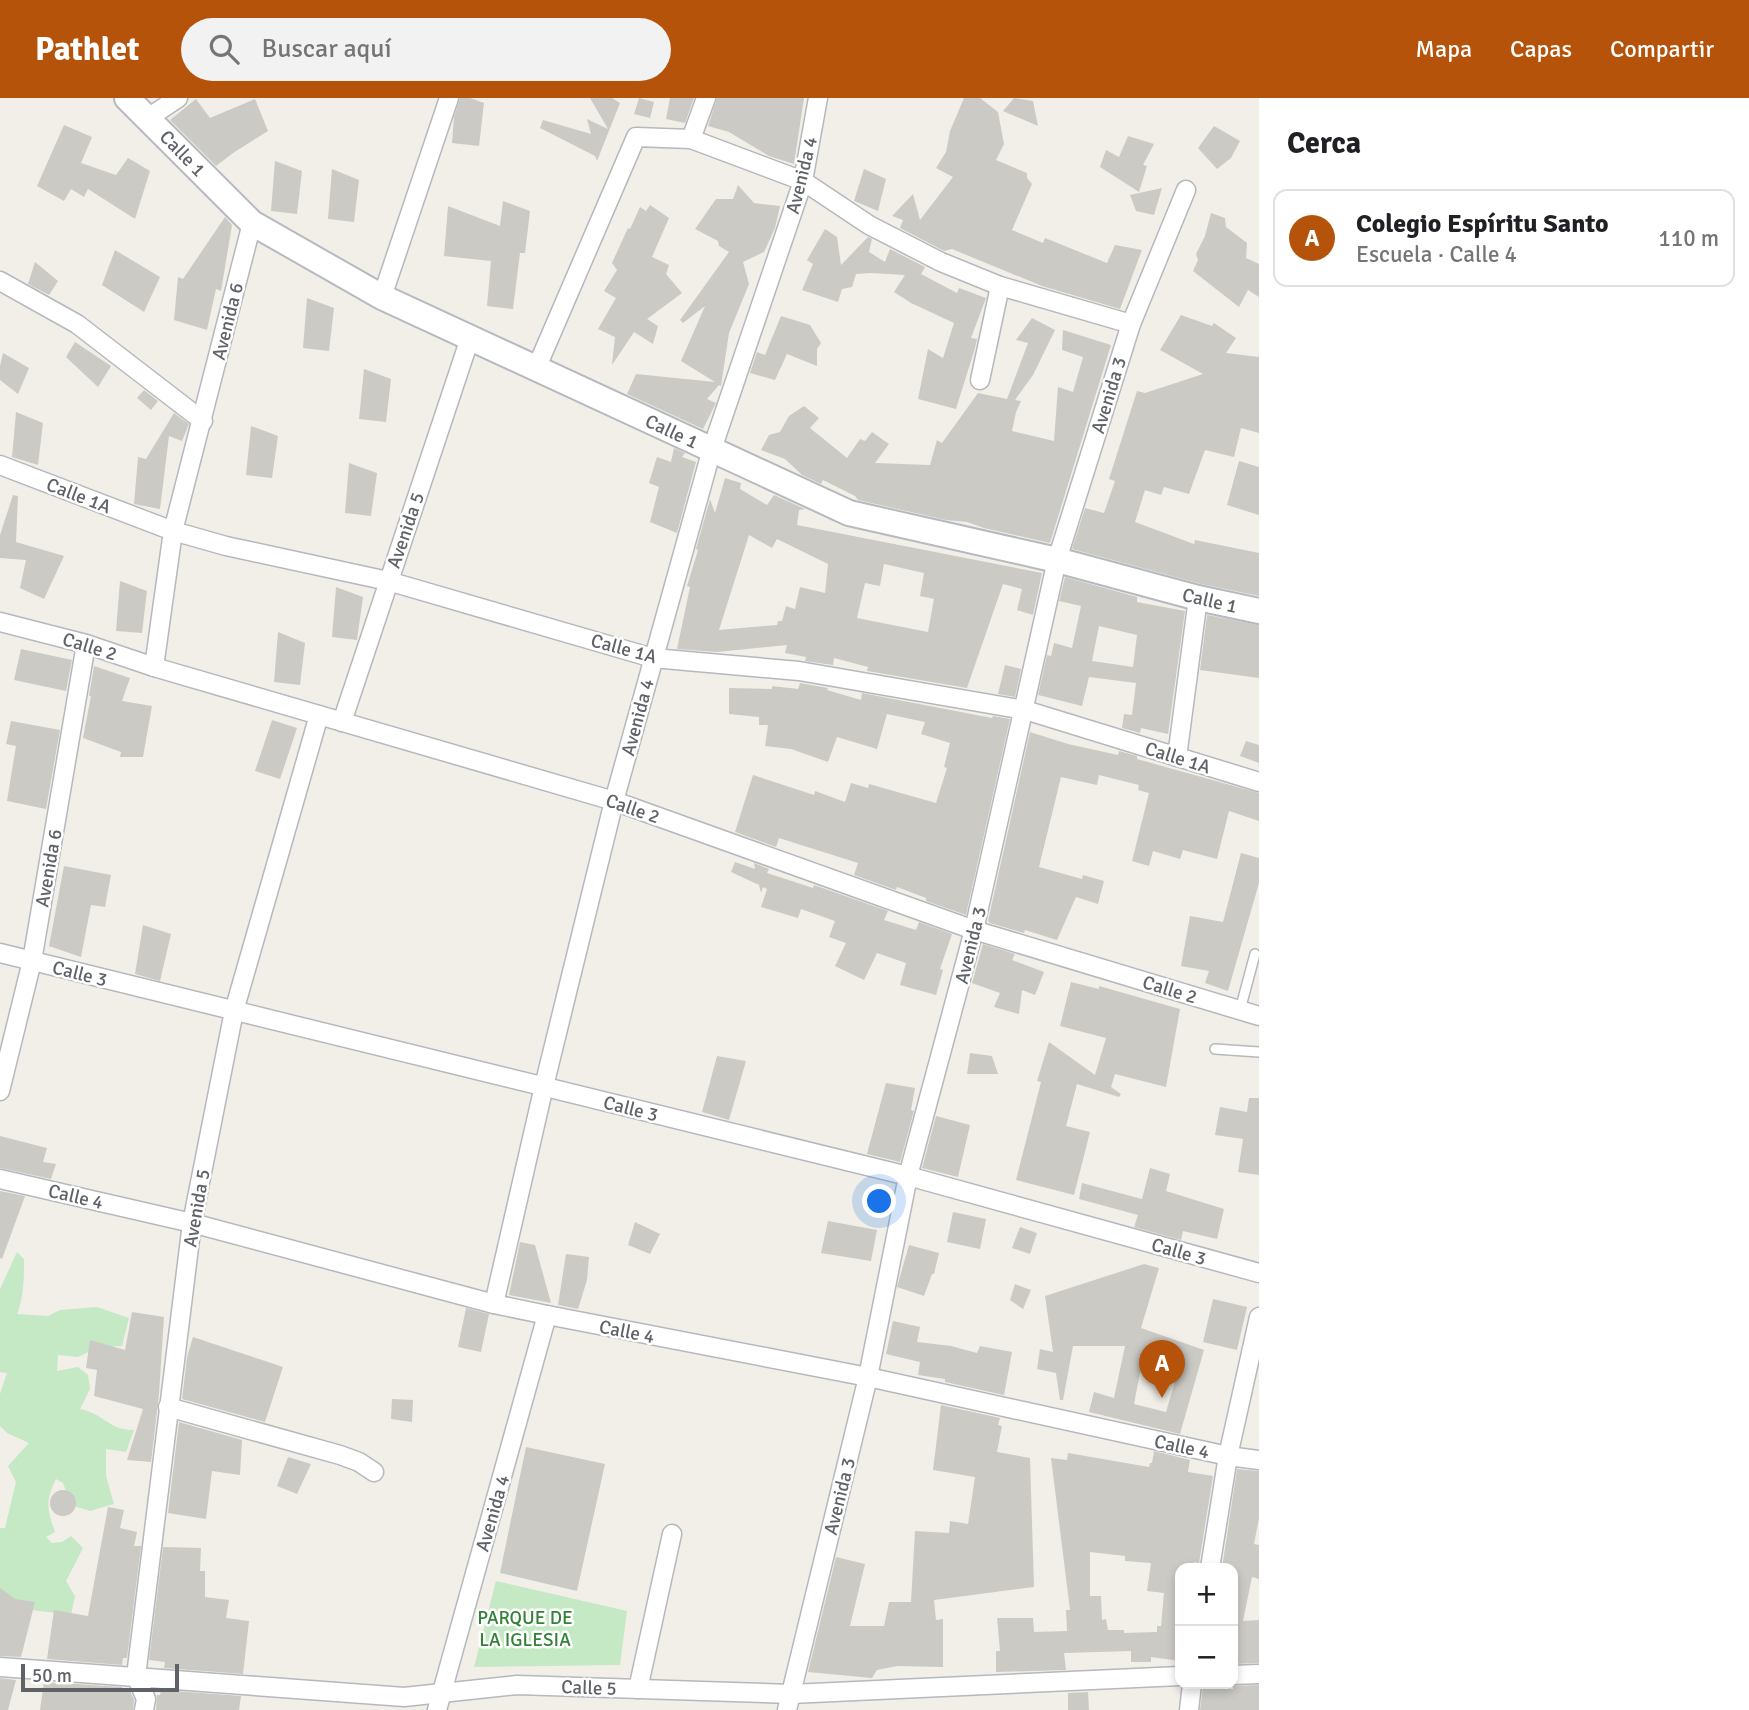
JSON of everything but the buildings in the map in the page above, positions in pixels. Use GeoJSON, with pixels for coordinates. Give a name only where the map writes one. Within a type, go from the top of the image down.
{"type":"FeatureCollection","features":[{"type":"Feature","properties":{"kind":"street","name":"Calle 1"},"geometry":{"type":"LineString","coordinates":[[127,98],[252,223],[382,297],[849,513],[1259,611]]}},
{"type":"Feature","properties":{"kind":"street"},"geometry":{"type":"LineString","coordinates":[[148,118],[178,98]]}},
{"type":"Feature","properties":{"kind":"street"},"geometry":{"type":"LineString","coordinates":[[382,297],[449,98]]}},
{"type":"Feature","properties":{"kind":"street"},"geometry":{"type":"LineString","coordinates":[[691,139],[706,98]]}},
{"type":"Feature","properties":{"kind":"street","name":"Avenida 4"},"geometry":{"type":"LineString","coordinates":[[494,1304],[614,801],[712,449],[803,181],[818,98]]}},
{"type":"Feature","properties":{"kind":"street"},"geometry":{"type":"LineString","coordinates":[[536,369],[636,137],[691,139],[803,181],[869,225],[941,262],[1000,286],[1130,324]]}},
{"type":"Feature","properties":{"kind":"street","name":"Avenida 3"},"geometry":{"type":"LineString","coordinates":[[789,1702],[868,1377],[908,1176],[974,930],[1057,561],[1130,324],[1186,190]]}},
{"type":"Feature","properties":{"kind":"street","name":"Avenida 6"},"geometry":{"type":"LineString","coordinates":[[154,667],[173,531],[252,223]]}},
{"type":"Feature","properties":{"kind":"street"},"geometry":{"type":"LineString","coordinates":[[0,281],[77,324],[203,421]]}},
{"type":"Feature","properties":{"kind":"street"},"geometry":{"type":"LineString","coordinates":[[980,380],[1000,286]]}},
{"type":"Feature","properties":{"kind":"street","name":"Avenida 5"},"geometry":{"type":"LineString","coordinates":[[342,722],[470,338]]}},
{"type":"Feature","properties":{"kind":"street","name":"Calle 1A"},"geometry":{"type":"LineString","coordinates":[[0,465],[173,531],[226,546],[388,580],[653,658],[799,671],[1025,710],[1259,782]]}},
{"type":"Feature","properties":{"kind":"street"},"geometry":{"type":"LineString","coordinates":[[1177,757],[1198,598]]}},
{"type":"Feature","properties":{"kind":"street","name":"Calle 2"},"geometry":{"type":"LineString","coordinates":[[0,622],[86,644],[154,667],[614,801],[974,930],[1259,1016]]}},
{"type":"Feature","properties":{"kind":"street","name":"Avenida 6"},"geometry":{"type":"LineString","coordinates":[[0,1091],[32,961],[86,644]]}},
{"type":"Feature","properties":{"kind":"street","name":"Avenida 5"},"geometry":{"type":"LineString","coordinates":[[144,1710],[146,1699],[136,1676],[192,1223],[234,1012],[319,715]]}},
{"type":"Feature","properties":{"kind":"street","name":"Calle 3"},"geometry":{"type":"LineString","coordinates":[[0,953],[908,1176],[1259,1273]]}},
{"type":"Feature","properties":{"kind":"street","name":"Calle 4"},"geometry":{"type":"LineString","coordinates":[[0,1179],[192,1223],[494,1304],[868,1377],[1228,1456],[1259,1460]]}},
{"type":"Feature","properties":{"kind":"street","name":"Avenida 4"},"geometry":{"type":"LineString","coordinates":[[440,1701],[547,1315]]}},
{"type":"Feature","properties":{"kind":"street"},"geometry":{"type":"LineString","coordinates":[[1211,1563],[1228,1456],[1259,1317]]}},
{"type":"Feature","properties":{"kind":"street"},"geometry":{"type":"LineString","coordinates":[[169,1407],[340,1455],[359,1462],[374,1472]]}},
{"type":"Feature","properties":{"kind":"street"},"geometry":{"type":"LineString","coordinates":[[638,1689],[673,1534]]}},
{"type":"Feature","properties":{"kind":"street","name":"Calle 5"},"geometry":{"type":"LineString","coordinates":[[0,1667],[440,1701],[516,1685],[638,1689],[789,1702],[1175,1676]]}},
{"type":"Feature","properties":{"kind":"street"},"geometry":{"type":"LineString","coordinates":[[1238,1675],[1259,1674]]}},
{"type":"Feature","properties":{"kind":"street"},"geometry":{"type":"LineString","coordinates":[[1189,1710],[1191,1689]]}},
{"type":"Feature","properties":{"kind":"lane"},"geometry":{"type":"LineString","coordinates":[[1240,1010],[1255,954]]}},
{"type":"Feature","properties":{"kind":"lane"},"geometry":{"type":"LineString","coordinates":[[1216,1049],[1259,1052]]}},
{"type":"Feature","properties":{"kind":"green space"},"geometry":{"type":"Polygon","coordinates":[[[17,1252],[24,1259],[24,1280],[17,1314],[48,1316],[60,1310],[97,1307],[129,1318],[122,1346],[99,1347],[78,1357],[58,1355],[57,1371],[78,1367],[88,1375],[90,1389],[80,1409],[119,1428],[134,1430],[126,1452],[106,1449],[106,1476],[114,1504],[90,1511],[71,1505],[63,1483],[56,1479],[50,1494],[49,1511],[55,1532],[46,1537],[52,1543],[62,1542],[71,1536],[83,1548],[66,1581],[75,1596],[71,1615],[8,1607],[0,1599],[0,1528],[5,1528],[16,1482],[8,1466],[29,1443],[7,1433],[0,1426],[0,1394],[7,1373],[0,1372],[0,1289],[17,1252]]]}},
{"type":"Feature","properties":{"kind":"green space","name":"PARQUE DE LA IGLESIA"},"geometry":{"type":"Polygon","coordinates":[[[496,1581],[627,1611],[620,1665],[474,1667],[496,1581]]]}},
{"type":"Feature","properties":{"kind":"place","name":"Colegio Espíritu Santo"},"geometry":{"type":"Point","coordinates":[1162,1398]}}]}
